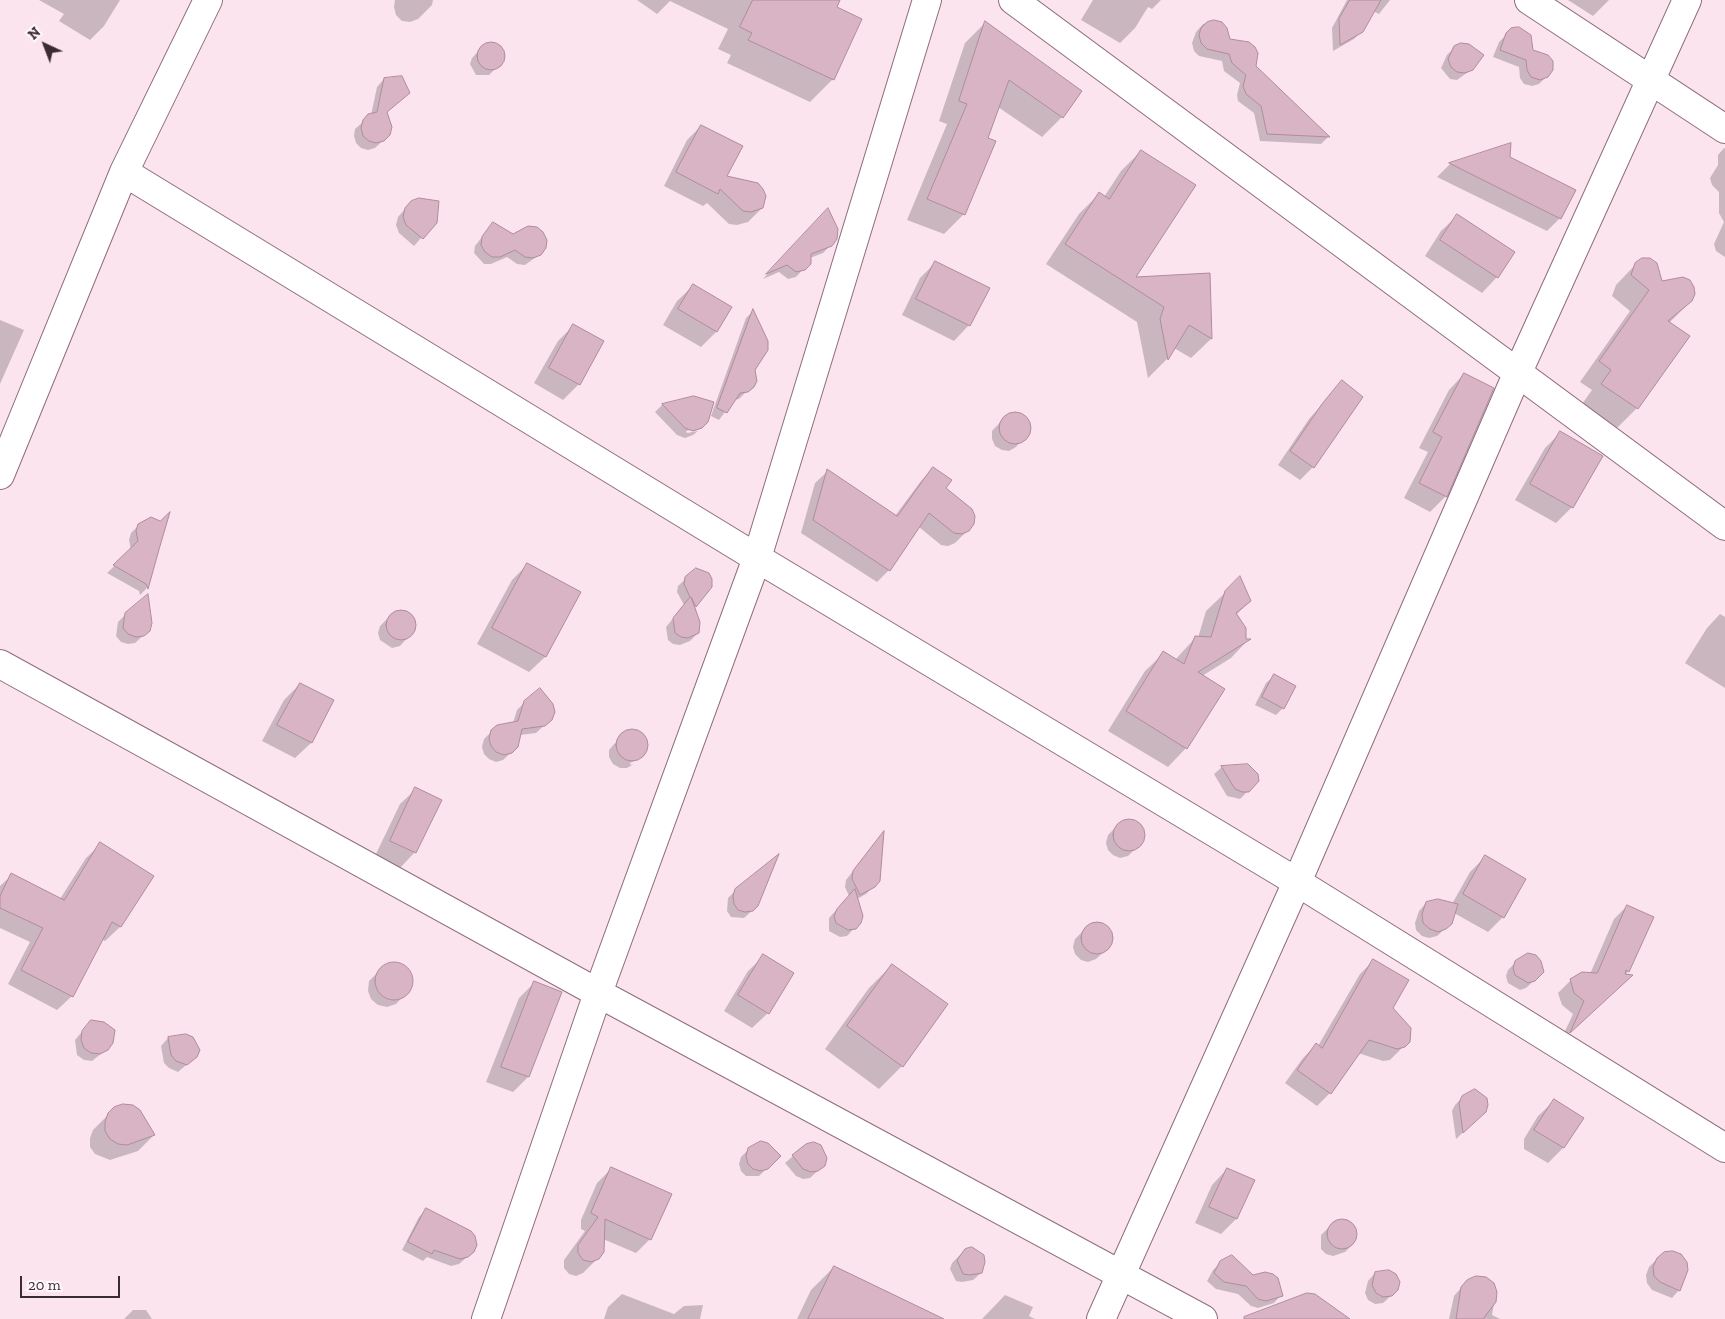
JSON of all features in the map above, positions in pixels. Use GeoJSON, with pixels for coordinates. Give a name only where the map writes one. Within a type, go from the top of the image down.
{"type":"FeatureCollection","features":[{"type":"Feature","properties":{"kind":"street"},"geometry":{"type":"LineString","coordinates":[[0,475],[124,172],[208,0]]}},
{"type":"Feature","properties":{"kind":"street"},"geometry":{"type":"LineString","coordinates":[[486,1319],[598,992],[757,558],[927,0]]}},
{"type":"Feature","properties":{"kind":"street"},"geometry":{"type":"LineString","coordinates":[[1013,0],[1725,526]]}},
{"type":"Feature","properties":{"kind":"street"},"geometry":{"type":"LineString","coordinates":[[1529,0],[1725,129]]}},
{"type":"Feature","properties":{"kind":"street"},"geometry":{"type":"LineString","coordinates":[[1101,1319],[1297,882],[1518,372],[1687,0]]}},
{"type":"Feature","properties":{"kind":"street"},"geometry":{"type":"LineString","coordinates":[[124,172],[757,558],[1297,882],[1725,1148]]}},
{"type":"Feature","properties":{"kind":"street"},"geometry":{"type":"LineString","coordinates":[[0,664],[598,992],[1203,1319]]}},
{"type":"Feature","properties":{"kind":"building"},"geometry":{"type":"Polygon","coordinates":[[[753,0],[840,0],[837,7],[862,19],[834,80],[748,40],[752,33],[740,27],[753,0]]]}},
{"type":"Feature","properties":{"kind":"building"},"geometry":{"type":"Polygon","coordinates":[[[1350,0],[1381,0],[1363,32],[1340,45],[1339,19],[1350,0]]]}},
{"type":"Feature","properties":{"kind":"building"},"geometry":{"type":"Polygon","coordinates":[[[1214,20],[1222,22],[1227,28],[1230,39],[1249,42],[1255,47],[1258,53],[1256,66],[1330,137],[1267,134],[1261,106],[1246,94],[1243,86],[1246,75],[1232,63],[1229,54],[1207,49],[1201,43],[1199,35],[1201,28],[1207,22],[1214,20]]]}},
{"type":"Feature","properties":{"kind":"building"},"geometry":{"type":"Polygon","coordinates":[[[985,21],[1082,91],[1063,118],[1009,80],[988,138],[996,141],[965,215],[927,199],[967,104],[959,101],[985,21]]]}},
{"type":"Feature","properties":{"kind":"building"},"geometry":{"type":"Polygon","coordinates":[[[1519,27],[1531,35],[1533,50],[1548,55],[1553,61],[1553,70],[1548,77],[1540,80],[1531,77],[1527,70],[1526,60],[1500,50],[1506,33],[1511,28],[1519,27]]]}},
{"type":"Feature","properties":{"kind":"building"},"geometry":{"type":"Polygon","coordinates":[[[491,42],[501,46],[505,56],[501,66],[491,70],[481,66],[477,56],[481,46],[491,42]]]}},
{"type":"Feature","properties":{"kind":"building"},"geometry":{"type":"Polygon","coordinates":[[[1461,43],[1469,44],[1484,55],[1473,70],[1465,73],[1457,72],[1451,67],[1448,59],[1454,46],[1461,43]]]}},
{"type":"Feature","properties":{"kind":"building"},"geometry":{"type":"Polygon","coordinates":[[[402,76],[410,93],[387,112],[392,127],[390,135],[384,141],[376,143],[369,141],[363,136],[361,128],[363,120],[368,114],[377,112],[384,78],[402,76]]]}},
{"type":"Feature","properties":{"kind":"building"},"geometry":{"type":"Polygon","coordinates":[[[701,125],[743,146],[727,176],[758,183],[766,196],[763,208],[751,212],[743,211],[720,189],[718,194],[676,172],[701,125]]]}},
{"type":"Feature","properties":{"kind":"building"},"geometry":{"type":"Polygon","coordinates":[[[1511,143],[1510,157],[1576,190],[1561,219],[1449,163],[1511,143]]]}},
{"type":"Feature","properties":{"kind":"building"},"geometry":{"type":"Polygon","coordinates":[[[1141,150],[1196,185],[1136,277],[1210,273],[1212,339],[1189,325],[1168,360],[1160,319],[1164,307],[1065,244],[1099,192],[1109,199],[1141,150]]]}},
{"type":"Feature","properties":{"kind":"building"},"geometry":{"type":"Polygon","coordinates":[[[419,198],[439,201],[437,223],[423,239],[406,225],[403,217],[405,208],[411,201],[419,198]]]}},
{"type":"Feature","properties":{"kind":"building"},"geometry":{"type":"Polygon","coordinates":[[[828,208],[838,229],[837,239],[832,246],[811,254],[811,264],[805,270],[796,272],[787,265],[766,274],[828,208]]]}},
{"type":"Feature","properties":{"kind":"building"},"geometry":{"type":"Polygon","coordinates":[[[1457,214],[1515,252],[1498,278],[1440,240],[1457,214]]]}},
{"type":"Feature","properties":{"kind":"building"},"geometry":{"type":"Polygon","coordinates":[[[493,222],[513,234],[528,226],[537,227],[543,232],[547,240],[546,248],[541,255],[533,258],[525,257],[515,250],[500,257],[492,257],[485,252],[481,245],[482,237],[493,222]]]}},
{"type":"Feature","properties":{"kind":"building"},"geometry":{"type":"Polygon","coordinates":[[[1642,258],[1650,258],[1657,263],[1662,281],[1683,277],[1690,280],[1695,294],[1692,301],[1668,321],[1690,336],[1638,409],[1601,384],[1611,370],[1599,361],[1649,290],[1631,275],[1635,263],[1642,258]]]}},
{"type":"Feature","properties":{"kind":"building"},"geometry":{"type":"Polygon","coordinates":[[[935,261],[990,288],[970,326],[916,299],[935,261]]]}},
{"type":"Feature","properties":{"kind":"building"},"geometry":{"type":"Polygon","coordinates":[[[693,284],[732,307],[717,332],[678,309],[693,284]]]}},
{"type":"Feature","properties":{"kind":"building"},"geometry":{"type":"Polygon","coordinates":[[[753,309],[768,341],[768,350],[755,370],[757,381],[754,387],[748,392],[740,393],[727,413],[717,408],[753,309]]]}},
{"type":"Feature","properties":{"kind":"building"},"geometry":{"type":"Polygon","coordinates":[[[573,324],[604,341],[580,385],[549,368],[573,324]]]}},
{"type":"Feature","properties":{"kind":"building"},"geometry":{"type":"Polygon","coordinates":[[[1464,373],[1494,388],[1447,497],[1419,483],[1442,437],[1433,432],[1464,373]]]}},
{"type":"Feature","properties":{"kind":"building"},"geometry":{"type":"Polygon","coordinates":[[[1342,380],[1363,397],[1314,468],[1290,451],[1322,404],[1342,380]]]}},
{"type":"Feature","properties":{"kind":"building"},"geometry":{"type":"Polygon","coordinates":[[[694,396],[714,402],[708,422],[702,428],[693,431],[685,428],[662,404],[694,396]]]}},
{"type":"Feature","properties":{"kind":"building"},"geometry":{"type":"Polygon","coordinates":[[[1015,412],[1026,417],[1031,428],[1026,439],[1015,444],[1004,439],[999,428],[1004,417],[1015,412]]]}},
{"type":"Feature","properties":{"kind":"building"},"geometry":{"type":"Polygon","coordinates":[[[1560,431],[1603,456],[1573,508],[1530,484],[1560,431]]]}},
{"type":"Feature","properties":{"kind":"building"},"geometry":{"type":"Polygon","coordinates":[[[933,467],[952,480],[946,488],[972,509],[975,516],[974,524],[969,531],[962,534],[954,533],[929,513],[890,571],[813,520],[827,469],[897,516],[933,467]]]}},
{"type":"Feature","properties":{"kind":"building"},"geometry":{"type":"Polygon","coordinates":[[[170,512],[148,589],[146,584],[113,565],[138,541],[136,531],[138,524],[151,517],[160,521],[170,512]]]}},
{"type":"Feature","properties":{"kind":"building"},"geometry":{"type":"Polygon","coordinates":[[[527,563],[581,592],[546,657],[492,628],[527,563]]]}},
{"type":"Feature","properties":{"kind":"building"},"geometry":{"type":"Polygon","coordinates":[[[696,568],[709,573],[712,579],[712,587],[696,607],[691,597],[700,622],[699,633],[688,638],[681,637],[675,633],[673,618],[690,597],[684,584],[685,577],[696,568]]]}},
{"type":"Feature","properties":{"kind":"building"},"geometry":{"type":"Polygon","coordinates":[[[1240,576],[1251,601],[1236,613],[1246,628],[1246,639],[1251,639],[1198,672],[1225,689],[1187,749],[1126,711],[1163,651],[1184,664],[1195,636],[1211,637],[1225,591],[1240,576]]]}},
{"type":"Feature","properties":{"kind":"building"},"geometry":{"type":"Polygon","coordinates":[[[148,594],[152,623],[150,631],[144,636],[136,637],[128,634],[123,628],[125,613],[148,594]]]}},
{"type":"Feature","properties":{"kind":"building"},"geometry":{"type":"Polygon","coordinates":[[[401,610],[412,614],[416,625],[412,636],[401,640],[390,636],[386,625],[390,614],[401,610]]]}},
{"type":"Feature","properties":{"kind":"building"},"geometry":{"type":"Polygon","coordinates":[[[1274,674],[1296,686],[1284,709],[1262,697],[1274,674]]]}},
{"type":"Feature","properties":{"kind":"building"},"geometry":{"type":"Polygon","coordinates":[[[300,683],[334,700],[312,743],[277,725],[300,683]]]}},
{"type":"Feature","properties":{"kind":"building"},"geometry":{"type":"Polygon","coordinates":[[[540,688],[553,704],[555,712],[552,720],[545,726],[522,729],[518,747],[512,753],[504,755],[496,752],[491,746],[489,739],[491,730],[497,725],[518,721],[524,701],[540,688]]]}},
{"type":"Feature","properties":{"kind":"building"},"geometry":{"type":"Polygon","coordinates":[[[632,729],[643,734],[648,745],[643,756],[632,761],[621,756],[616,745],[621,734],[632,729]]]}},
{"type":"Feature","properties":{"kind":"building"},"geometry":{"type":"Polygon","coordinates":[[[1248,764],[1258,774],[1259,781],[1249,792],[1242,792],[1235,789],[1221,766],[1248,764]]]}},
{"type":"Feature","properties":{"kind":"building"},"geometry":{"type":"Polygon","coordinates":[[[415,787],[442,800],[416,853],[390,841],[415,787]]]}},
{"type":"Feature","properties":{"kind":"building"},"geometry":{"type":"Polygon","coordinates":[[[1129,819],[1135,820],[1140,824],[1144,829],[1144,841],[1140,846],[1135,850],[1129,851],[1123,850],[1118,846],[1114,841],[1113,835],[1114,829],[1118,824],[1123,820],[1129,819]]]}},
{"type":"Feature","properties":{"kind":"building"},"geometry":{"type":"Polygon","coordinates":[[[884,831],[880,881],[875,887],[860,895],[852,879],[853,871],[884,831]]]}},
{"type":"Feature","properties":{"kind":"building"},"geometry":{"type":"Polygon","coordinates":[[[100,842],[154,876],[121,927],[112,922],[73,997],[21,970],[43,928],[0,908],[0,896],[11,873],[64,900],[100,842]]]}},
{"type":"Feature","properties":{"kind":"building"},"geometry":{"type":"Polygon","coordinates":[[[779,854],[758,906],[753,911],[745,912],[738,910],[734,904],[733,896],[735,889],[779,854]]]}},
{"type":"Feature","properties":{"kind":"building"},"geometry":{"type":"Polygon","coordinates":[[[1485,855],[1526,879],[1504,918],[1463,894],[1485,855]]]}},
{"type":"Feature","properties":{"kind":"building"},"geometry":{"type":"Polygon","coordinates":[[[855,889],[863,916],[861,923],[856,929],[848,930],[836,923],[834,916],[837,909],[855,889]]]}},
{"type":"Feature","properties":{"kind":"building"},"geometry":{"type":"Polygon","coordinates":[[[1438,899],[1458,904],[1452,924],[1438,932],[1430,929],[1423,923],[1422,914],[1426,902],[1438,899]]]}},
{"type":"Feature","properties":{"kind":"building"},"geometry":{"type":"Polygon","coordinates":[[[1627,905],[1654,917],[1629,972],[1626,970],[1625,974],[1633,975],[1570,1033],[1584,1001],[1574,993],[1570,979],[1582,972],[1597,973],[1627,905]]]}},
{"type":"Feature","properties":{"kind":"building"},"geometry":{"type":"Polygon","coordinates":[[[1097,922],[1103,923],[1108,927],[1112,932],[1112,944],[1108,949],[1103,953],[1097,954],[1091,953],[1086,949],[1082,944],[1081,938],[1082,932],[1086,927],[1091,923],[1097,922]]]}},
{"type":"Feature","properties":{"kind":"building"},"geometry":{"type":"Polygon","coordinates":[[[1528,953],[1536,955],[1541,961],[1544,972],[1535,981],[1528,983],[1515,975],[1513,968],[1515,961],[1528,953]]]}},
{"type":"Feature","properties":{"kind":"building"},"geometry":{"type":"Polygon","coordinates":[[[763,954],[794,973],[769,1014],[738,995],[763,954]]]}},
{"type":"Feature","properties":{"kind":"building"},"geometry":{"type":"Polygon","coordinates":[[[1373,959],[1409,980],[1393,1008],[1411,1028],[1410,1042],[1405,1047],[1397,1049],[1369,1040],[1331,1094],[1297,1070],[1316,1043],[1322,1048],[1373,959]]]}},
{"type":"Feature","properties":{"kind":"building"},"geometry":{"type":"Polygon","coordinates":[[[394,962],[407,968],[413,981],[407,994],[394,1000],[381,994],[375,981],[381,968],[394,962]]]}},
{"type":"Feature","properties":{"kind":"building"},"geometry":{"type":"Polygon","coordinates":[[[892,964],[948,1004],[903,1067],[847,1026],[892,964]]]}},
{"type":"Feature","properties":{"kind":"building"},"geometry":{"type":"Polygon","coordinates":[[[534,981],[562,992],[529,1077],[501,1067],[534,981]]]}},
{"type":"Feature","properties":{"kind":"building"},"geometry":{"type":"Polygon","coordinates":[[[91,1020],[104,1022],[115,1030],[113,1043],[108,1050],[100,1054],[91,1053],[84,1048],[81,1040],[82,1031],[91,1020]]]}},
{"type":"Feature","properties":{"kind":"building"},"geometry":{"type":"Polygon","coordinates":[[[186,1034],[193,1037],[200,1050],[197,1057],[187,1065],[176,1061],[171,1055],[168,1037],[186,1034]]]}},
{"type":"Feature","properties":{"kind":"building"},"geometry":{"type":"Polygon","coordinates":[[[1475,1089],[1487,1098],[1488,1105],[1486,1112],[1463,1133],[1459,1103],[1462,1096],[1475,1089]]]}},
{"type":"Feature","properties":{"kind":"building"},"geometry":{"type":"Polygon","coordinates":[[[1554,1099],[1584,1118],[1564,1148],[1534,1130],[1554,1099]]]}},
{"type":"Feature","properties":{"kind":"building"},"geometry":{"type":"Polygon","coordinates":[[[123,1104],[133,1105],[140,1110],[155,1135],[127,1145],[118,1144],[110,1139],[105,1131],[108,1113],[114,1107],[123,1104]]]}},
{"type":"Feature","properties":{"kind":"building"},"geometry":{"type":"Polygon","coordinates":[[[761,1141],[768,1143],[781,1156],[768,1169],[761,1171],[753,1169],[748,1164],[746,1156],[748,1148],[761,1141]]]}},
{"type":"Feature","properties":{"kind":"building"},"geometry":{"type":"Polygon","coordinates":[[[814,1142],[821,1145],[827,1158],[825,1166],[818,1171],[811,1172],[803,1169],[792,1155],[806,1144],[814,1142]]]}},
{"type":"Feature","properties":{"kind":"building"},"geometry":{"type":"Polygon","coordinates":[[[611,1167],[672,1194],[651,1240],[605,1219],[604,1252],[599,1259],[591,1262],[583,1260],[578,1253],[578,1245],[598,1217],[591,1213],[611,1167]]]}},
{"type":"Feature","properties":{"kind":"building"},"geometry":{"type":"Polygon","coordinates":[[[1227,1168],[1255,1180],[1237,1219],[1209,1207],[1227,1168]]]}},
{"type":"Feature","properties":{"kind":"building"},"geometry":{"type":"Polygon","coordinates":[[[426,1208],[471,1231],[475,1236],[477,1245],[474,1252],[468,1257],[460,1259],[434,1250],[432,1254],[408,1242],[426,1208]]]}},
{"type":"Feature","properties":{"kind":"building"},"geometry":{"type":"Polygon","coordinates":[[[1342,1219],[1353,1223],[1357,1234],[1353,1245],[1342,1249],[1331,1245],[1327,1234],[1331,1223],[1342,1219]]]}},
{"type":"Feature","properties":{"kind":"building"},"geometry":{"type":"Polygon","coordinates":[[[972,1247],[984,1255],[985,1262],[982,1273],[963,1274],[957,1260],[965,1249],[972,1247]]]}},
{"type":"Feature","properties":{"kind":"building"},"geometry":{"type":"Polygon","coordinates":[[[1673,1251],[1681,1254],[1687,1262],[1688,1270],[1680,1291],[1660,1282],[1654,1276],[1653,1267],[1657,1258],[1664,1252],[1673,1251]]]}},
{"type":"Feature","properties":{"kind":"building"},"geometry":{"type":"Polygon","coordinates":[[[1232,1255],[1253,1275],[1265,1272],[1273,1274],[1278,1278],[1283,1296],[1266,1301],[1258,1299],[1246,1286],[1224,1282],[1214,1273],[1220,1261],[1232,1255]]]}},
{"type":"Feature","properties":{"kind":"building"},"geometry":{"type":"Polygon","coordinates":[[[834,1266],[944,1319],[808,1319],[834,1266]]]}},
{"type":"Feature","properties":{"kind":"building"},"geometry":{"type":"Polygon","coordinates":[[[1389,1270],[1396,1274],[1400,1282],[1398,1290],[1392,1296],[1383,1297],[1376,1293],[1372,1285],[1375,1272],[1389,1270]]]}},
{"type":"Feature","properties":{"kind":"building"},"geometry":{"type":"Polygon","coordinates":[[[1476,1276],[1486,1277],[1494,1283],[1497,1292],[1496,1302],[1483,1319],[1456,1319],[1461,1287],[1467,1280],[1476,1276]]]}},
{"type":"Feature","properties":{"kind":"building"},"geometry":{"type":"Polygon","coordinates":[[[1307,1293],[1315,1294],[1350,1319],[1244,1319],[1244,1317],[1307,1293]]]}}]}
